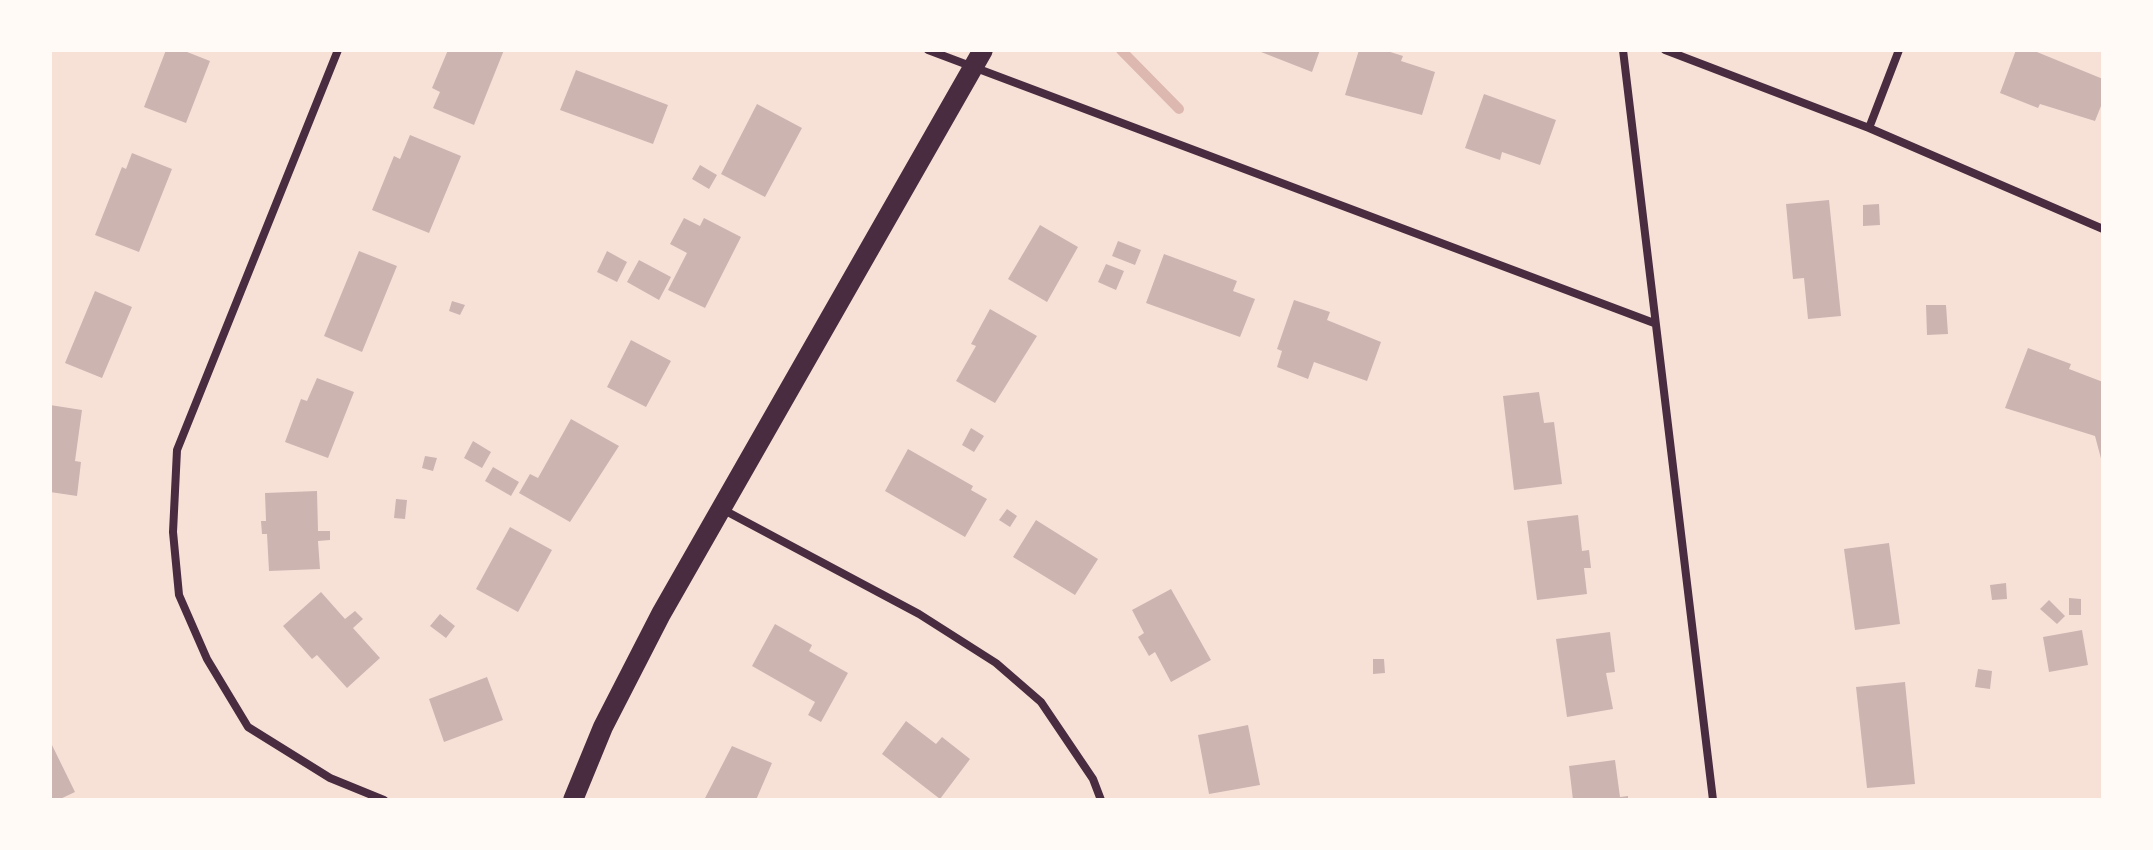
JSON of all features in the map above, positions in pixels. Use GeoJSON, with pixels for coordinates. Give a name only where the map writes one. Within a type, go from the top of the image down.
{"type":"FeatureCollection","features":[{"type":"Feature","properties":{"kind":"main road"},"geometry":{"type":"LineString","coordinates":[[573,800],[624,683],[978,58]]}},
{"type":"Feature","properties":{"kind":"street"},"geometry":{"type":"LineString","coordinates":[[338,50],[177,450],[173,532],[179,595],[207,659],[248,727],[330,778],[384,800]]}},
{"type":"Feature","properties":{"kind":"street"},"geometry":{"type":"LineString","coordinates":[[928,50],[978,58],[1654,323]]}},
{"type":"Feature","properties":{"kind":"street"},"geometry":{"type":"LineString","coordinates":[[1623,50],[1713,800]]}},
{"type":"Feature","properties":{"kind":"street"},"geometry":{"type":"LineString","coordinates":[[1665,50],[1869,128],[2103,229]]}},
{"type":"Feature","properties":{"kind":"street"},"geometry":{"type":"LineString","coordinates":[[1869,128],[1899,50]]}},
{"type":"Feature","properties":{"kind":"street"},"geometry":{"type":"LineString","coordinates":[[722,508],[919,614],[996,663],[1041,702],[1093,779],[1101,800]]}},
{"type":"Feature","properties":{"kind":"building"},"geometry":{"type":"Polygon","coordinates":[[[166,50],[182,50],[210,61],[186,123],[144,107],[166,50]]]}},
{"type":"Feature","properties":{"kind":"building"},"geometry":{"type":"Polygon","coordinates":[[[448,50],[504,50],[474,125],[433,108],[440,92],[432,88],[448,50]]]}},
{"type":"Feature","properties":{"kind":"building"},"geometry":{"type":"Polygon","coordinates":[[[1256,50],[1320,50],[1312,72],[1256,50]]]}},
{"type":"Feature","properties":{"kind":"building"},"geometry":{"type":"Polygon","coordinates":[[[1359,50],[1384,50],[1403,56],[1401,61],[1435,72],[1422,115],[1345,95],[1359,50]]]}},
{"type":"Feature","properties":{"kind":"building"},"geometry":{"type":"Polygon","coordinates":[[[2016,50],[2032,50],[2103,79],[2103,101],[2095,121],[2040,104],[2038,108],[2000,93],[2016,50]]]}},
{"type":"Feature","properties":{"kind":"building"},"geometry":{"type":"Polygon","coordinates":[[[576,70],[668,105],[653,144],[560,110],[576,70]]]}},
{"type":"Feature","properties":{"kind":"building"},"geometry":{"type":"Polygon","coordinates":[[[1484,94],[1556,120],[1540,165],[1502,152],[1500,160],[1465,148],[1484,94]]]}},
{"type":"Feature","properties":{"kind":"building"},"geometry":{"type":"Polygon","coordinates":[[[757,104],[802,128],[765,197],[721,174],[757,104]]]}},
{"type":"Feature","properties":{"kind":"building"},"geometry":{"type":"Polygon","coordinates":[[[410,135],[461,156],[429,233],[372,210],[394,156],[400,159],[410,135]]]}},
{"type":"Feature","properties":{"kind":"building"},"geometry":{"type":"Polygon","coordinates":[[[132,153],[172,169],[139,252],[95,235],[122,167],[126,169],[132,153]]]}},
{"type":"Feature","properties":{"kind":"building"},"geometry":{"type":"Polygon","coordinates":[[[700,165],[717,175],[709,189],[692,179],[700,165]]]}},
{"type":"Feature","properties":{"kind":"building"},"geometry":{"type":"Polygon","coordinates":[[[1829,200],[1841,316],[1808,319],[1804,278],[1793,279],[1786,204],[1829,200]]]}},
{"type":"Feature","properties":{"kind":"building"},"geometry":{"type":"Polygon","coordinates":[[[1879,204],[1880,225],[1863,226],[1863,205],[1879,204]]]}},
{"type":"Feature","properties":{"kind":"building"},"geometry":{"type":"Polygon","coordinates":[[[684,218],[700,226],[704,218],[741,237],[705,308],[668,290],[687,253],[670,244],[684,218]]]}},
{"type":"Feature","properties":{"kind":"building"},"geometry":{"type":"Polygon","coordinates":[[[1040,225],[1078,247],[1047,302],[1008,279],[1040,225]]]}},
{"type":"Feature","properties":{"kind":"building"},"geometry":{"type":"Polygon","coordinates":[[[1118,241],[1141,250],[1135,265],[1112,256],[1118,241]]]}},
{"type":"Feature","properties":{"kind":"building"},"geometry":{"type":"Polygon","coordinates":[[[359,251],[397,266],[362,352],[324,336],[359,251]]]}},
{"type":"Feature","properties":{"kind":"building"},"geometry":{"type":"Polygon","coordinates":[[[607,251],[627,262],[617,282],[597,272],[607,251]]]}},
{"type":"Feature","properties":{"kind":"building"},"geometry":{"type":"Polygon","coordinates":[[[1164,254],[1237,281],[1233,291],[1255,299],[1240,337],[1146,303],[1164,254]]]}},
{"type":"Feature","properties":{"kind":"building"},"geometry":{"type":"Polygon","coordinates":[[[639,260],[671,277],[659,300],[627,282],[639,260]]]}},
{"type":"Feature","properties":{"kind":"building"},"geometry":{"type":"Polygon","coordinates":[[[1106,264],[1124,271],[1116,290],[1098,282],[1106,264]]]}},
{"type":"Feature","properties":{"kind":"building"},"geometry":{"type":"Polygon","coordinates":[[[95,291],[132,307],[102,378],[65,363],[95,291]]]}},
{"type":"Feature","properties":{"kind":"building"},"geometry":{"type":"Polygon","coordinates":[[[1294,300],[1330,312],[1327,320],[1381,342],[1367,381],[1314,362],[1308,379],[1277,367],[1282,351],[1277,349],[1294,300]]]}},
{"type":"Feature","properties":{"kind":"building"},"geometry":{"type":"Polygon","coordinates":[[[452,301],[465,305],[460,315],[449,311],[452,301]]]}},
{"type":"Feature","properties":{"kind":"building"},"geometry":{"type":"Polygon","coordinates":[[[1926,305],[1946,305],[1948,334],[1927,335],[1926,305]]]}},
{"type":"Feature","properties":{"kind":"building"},"geometry":{"type":"Polygon","coordinates":[[[990,309],[1037,336],[995,403],[956,381],[976,346],[971,344],[990,309]]]}},
{"type":"Feature","properties":{"kind":"building"},"geometry":{"type":"Polygon","coordinates":[[[631,340],[671,361],[646,407],[607,387],[631,340]]]}},
{"type":"Feature","properties":{"kind":"building"},"geometry":{"type":"Polygon","coordinates":[[[2028,348],[2071,364],[2069,369],[2103,382],[2103,466],[2095,436],[2005,408],[2028,348]]]}},
{"type":"Feature","properties":{"kind":"building"},"geometry":{"type":"Polygon","coordinates":[[[317,378],[354,392],[328,458],[285,442],[301,399],[307,401],[317,378]]]}},
{"type":"Feature","properties":{"kind":"building"},"geometry":{"type":"Polygon","coordinates":[[[1539,392],[1544,423],[1554,422],[1562,484],[1514,490],[1503,396],[1539,392]]]}},
{"type":"Feature","properties":{"kind":"building"},"geometry":{"type":"Polygon","coordinates":[[[50,405],[82,410],[75,461],[81,462],[77,496],[50,492],[50,405]]]}},
{"type":"Feature","properties":{"kind":"building"},"geometry":{"type":"Polygon","coordinates":[[[571,419],[619,446],[570,522],[519,493],[530,474],[538,478],[571,419]]]}},
{"type":"Feature","properties":{"kind":"building"},"geometry":{"type":"Polygon","coordinates":[[[971,428],[984,436],[974,452],[962,445],[971,428]]]}},
{"type":"Feature","properties":{"kind":"building"},"geometry":{"type":"Polygon","coordinates":[[[473,441],[491,452],[482,468],[464,458],[473,441]]]}},
{"type":"Feature","properties":{"kind":"building"},"geometry":{"type":"Polygon","coordinates":[[[908,449],[973,486],[971,490],[987,499],[965,537],[885,491],[908,449]]]}},
{"type":"Feature","properties":{"kind":"building"},"geometry":{"type":"Polygon","coordinates":[[[425,456],[437,458],[433,471],[422,468],[425,456]]]}},
{"type":"Feature","properties":{"kind":"building"},"geometry":{"type":"Polygon","coordinates":[[[493,467],[519,482],[511,496],[485,481],[493,467]]]}},
{"type":"Feature","properties":{"kind":"building"},"geometry":{"type":"Polygon","coordinates":[[[317,491],[318,531],[330,531],[330,540],[318,541],[320,569],[269,571],[267,534],[262,534],[261,521],[266,521],[265,493],[317,491]]]}},
{"type":"Feature","properties":{"kind":"building"},"geometry":{"type":"Polygon","coordinates":[[[396,499],[407,500],[405,519],[394,518],[396,499]]]}},
{"type":"Feature","properties":{"kind":"building"},"geometry":{"type":"Polygon","coordinates":[[[1007,509],[1017,516],[1010,527],[999,520],[1007,509]]]}},
{"type":"Feature","properties":{"kind":"building"},"geometry":{"type":"Polygon","coordinates":[[[1578,515],[1582,551],[1589,550],[1591,568],[1584,568],[1587,594],[1537,600],[1527,521],[1578,515]]]}},
{"type":"Feature","properties":{"kind":"building"},"geometry":{"type":"Polygon","coordinates":[[[1036,520],[1098,559],[1075,595],[1013,557],[1036,520]]]}},
{"type":"Feature","properties":{"kind":"building"},"geometry":{"type":"Polygon","coordinates":[[[510,527],[552,550],[518,612],[476,589],[510,527]]]}},
{"type":"Feature","properties":{"kind":"building"},"geometry":{"type":"Polygon","coordinates":[[[1889,543],[1900,624],[1855,630],[1844,549],[1889,543]]]}},
{"type":"Feature","properties":{"kind":"building"},"geometry":{"type":"Polygon","coordinates":[[[2006,583],[2007,599],[1992,600],[1990,585],[2006,583]]]}},
{"type":"Feature","properties":{"kind":"building"},"geometry":{"type":"Polygon","coordinates":[[[1171,589],[1211,660],[1171,682],[1155,652],[1149,656],[1138,637],[1144,633],[1132,610],[1171,589]]]}},
{"type":"Feature","properties":{"kind":"building"},"geometry":{"type":"Polygon","coordinates":[[[321,592],[345,619],[355,611],[363,619],[353,628],[380,658],[347,688],[317,655],[312,659],[283,626],[321,592]]]}},
{"type":"Feature","properties":{"kind":"building"},"geometry":{"type":"Polygon","coordinates":[[[2069,598],[2081,599],[2081,615],[2069,615],[2069,598]]]}},
{"type":"Feature","properties":{"kind":"building"},"geometry":{"type":"Polygon","coordinates":[[[2049,600],[2065,616],[2057,624],[2040,609],[2049,600]]]}},
{"type":"Feature","properties":{"kind":"building"},"geometry":{"type":"Polygon","coordinates":[[[440,614],[455,626],[446,638],[430,626],[440,614]]]}},
{"type":"Feature","properties":{"kind":"building"},"geometry":{"type":"Polygon","coordinates":[[[775,624],[812,645],[809,651],[848,673],[821,722],[808,715],[815,702],[752,666],[775,624]]]}},
{"type":"Feature","properties":{"kind":"building"},"geometry":{"type":"Polygon","coordinates":[[[2082,630],[2088,665],[2049,672],[2043,637],[2082,630]]]}},
{"type":"Feature","properties":{"kind":"building"},"geometry":{"type":"Polygon","coordinates":[[[1610,632],[1615,672],[1606,673],[1613,709],[1567,717],[1556,639],[1610,632]]]}},
{"type":"Feature","properties":{"kind":"building"},"geometry":{"type":"Polygon","coordinates":[[[1373,659],[1384,659],[1385,673],[1373,674],[1373,659]]]}},
{"type":"Feature","properties":{"kind":"building"},"geometry":{"type":"Polygon","coordinates":[[[1978,669],[1992,671],[1990,689],[1975,687],[1978,669]]]}},
{"type":"Feature","properties":{"kind":"building"},"geometry":{"type":"Polygon","coordinates":[[[487,677],[503,720],[444,742],[429,699],[487,677]]]}},
{"type":"Feature","properties":{"kind":"building"},"geometry":{"type":"Polygon","coordinates":[[[1905,682],[1915,784],[1867,788],[1856,687],[1905,682]]]}},
{"type":"Feature","properties":{"kind":"building"},"geometry":{"type":"Polygon","coordinates":[[[906,721],[936,744],[942,737],[970,759],[940,799],[882,754],[906,721]]]}},
{"type":"Feature","properties":{"kind":"building"},"geometry":{"type":"Polygon","coordinates":[[[1248,725],[1260,785],[1209,794],[1198,735],[1248,725]]]}},
{"type":"Feature","properties":{"kind":"building"},"geometry":{"type":"Polygon","coordinates":[[[50,741],[75,792],[58,800],[50,800],[50,741]]]}},
{"type":"Feature","properties":{"kind":"building"},"geometry":{"type":"Polygon","coordinates":[[[732,746],[772,763],[756,800],[704,800],[732,746]]]}},
{"type":"Feature","properties":{"kind":"building"},"geometry":{"type":"Polygon","coordinates":[[[1615,760],[1620,797],[1628,796],[1628,800],[1573,800],[1569,766],[1615,760]]]}},
{"type":"Feature","properties":{"kind":"waterway"},"geometry":{"type":"LineString","coordinates":[[1121,50],[1179,109]]}}]}
